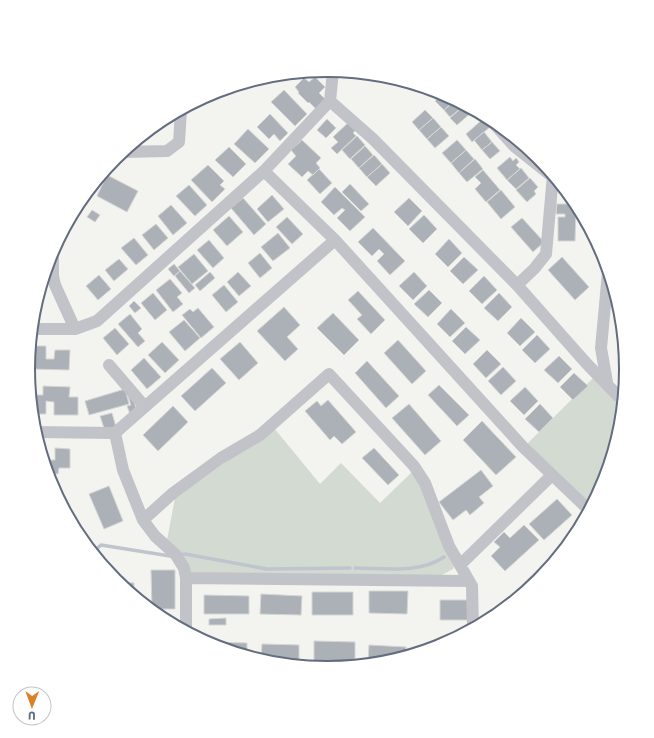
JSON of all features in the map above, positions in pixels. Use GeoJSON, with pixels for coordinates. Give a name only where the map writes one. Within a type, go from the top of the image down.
{"type":"FeatureCollection","features":[{"type":"Feature","properties":{"kind":"street"},"geometry":{"type":"LineString","coordinates":[[37,329],[75,329],[97,321],[264,171],[330,101],[332,77]]}},
{"type":"Feature","properties":{"kind":"street"},"geometry":{"type":"LineString","coordinates":[[330,101],[373,138],[517,285],[587,364],[618,395]]}},
{"type":"Feature","properties":{"kind":"street"},"geometry":{"type":"LineString","coordinates":[[131,152],[167,151],[172,148],[180,138],[181,116]]}},
{"type":"Feature","properties":{"kind":"street"},"geometry":{"type":"LineString","coordinates":[[508,140],[525,155]]}},
{"type":"Feature","properties":{"kind":"street"},"geometry":{"type":"LineString","coordinates":[[264,171],[335,240],[523,447],[585,506]]}},
{"type":"Feature","properties":{"kind":"street"},"geometry":{"type":"LineString","coordinates":[[517,285],[534,269],[546,254],[552,183]]}},
{"type":"Feature","properties":{"kind":"street"},"geometry":{"type":"LineString","coordinates":[[42,432],[115,433],[335,240]]}},
{"type":"Feature","properties":{"kind":"street"},"geometry":{"type":"LineString","coordinates":[[54,265],[55,284],[75,329]]}},
{"type":"Feature","properties":{"kind":"street"},"geometry":{"type":"LineString","coordinates":[[606,382],[601,348],[607,285]]}},
{"type":"Feature","properties":{"kind":"street"},"geometry":{"type":"LineString","coordinates":[[109,365],[145,407]]}},
{"type":"Feature","properties":{"kind":"street"},"geometry":{"type":"LineString","coordinates":[[143,520],[173,493],[221,458],[260,435],[329,374],[420,474],[425,483],[449,546],[473,590],[473,622]]}},
{"type":"Feature","properties":{"kind":"street"},"geometry":{"type":"LineString","coordinates":[[115,433],[123,470],[143,520],[155,536],[176,555],[186,578],[186,625]]}},
{"type":"Feature","properties":{"kind":"street"},"geometry":{"type":"LineString","coordinates":[[460,565],[552,475]]}},
{"type":"Feature","properties":{"kind":"street"},"geometry":{"type":"LineString","coordinates":[[186,578],[469,581]]}},
{"type":"Feature","properties":{"kind":"shaded area"},"geometry":{"type":"Polygon","coordinates":[[[594,377],[617,402],[604,463],[587,503],[527,444],[594,377]]]}},
{"type":"Feature","properties":{"kind":"shaded area"},"geometry":{"type":"Polygon","coordinates":[[[274,428],[320,484],[341,463],[380,503],[413,471],[417,477],[454,566],[453,569],[440,576],[194,574],[190,572],[167,540],[175,498],[274,428]]]}},
{"type":"Feature","properties":{"kind":"building"},"geometry":{"type":"Polygon","coordinates":[[[304,78],[309,82],[316,78],[325,87],[319,93],[327,101],[317,110],[298,93],[299,92],[295,87],[304,78]]]}},
{"type":"Feature","properties":{"kind":"building"},"geometry":{"type":"Polygon","coordinates":[[[284,90],[307,114],[295,126],[271,102],[284,90]]]}},
{"type":"Feature","properties":{"kind":"building"},"geometry":{"type":"Polygon","coordinates":[[[438,99],[450,104],[444,110],[435,101],[438,99]]]}},
{"type":"Feature","properties":{"kind":"building"},"geometry":{"type":"Polygon","coordinates":[[[450,104],[460,109],[450,117],[444,110],[450,104]]]}},
{"type":"Feature","properties":{"kind":"building"},"geometry":{"type":"Polygon","coordinates":[[[460,109],[470,114],[457,125],[450,118],[460,109]]]}},
{"type":"Feature","properties":{"kind":"building"},"geometry":{"type":"Polygon","coordinates":[[[425,110],[433,118],[419,130],[412,122],[425,110]]]}},
{"type":"Feature","properties":{"kind":"building"},"geometry":{"type":"Polygon","coordinates":[[[270,114],[288,133],[280,141],[274,134],[269,139],[257,127],[270,114]]]}},
{"type":"Feature","properties":{"kind":"building"},"geometry":{"type":"Polygon","coordinates":[[[433,118],[441,127],[427,139],[419,130],[433,118]]]}},
{"type":"Feature","properties":{"kind":"building"},"geometry":{"type":"Polygon","coordinates":[[[327,119],[336,128],[326,138],[317,130],[327,119]]]}},
{"type":"Feature","properties":{"kind":"building"},"geometry":{"type":"Polygon","coordinates":[[[351,120],[358,127],[353,133],[356,136],[337,154],[331,148],[338,142],[333,137],[351,120]]]}},
{"type":"Feature","properties":{"kind":"building"},"geometry":{"type":"Polygon","coordinates":[[[481,121],[490,127],[472,142],[466,134],[481,121]]]}},
{"type":"Feature","properties":{"kind":"building"},"geometry":{"type":"Polygon","coordinates":[[[441,127],[449,136],[435,148],[427,139],[441,127]]]}},
{"type":"Feature","properties":{"kind":"building"},"geometry":{"type":"Polygon","coordinates":[[[248,129],[269,149],[255,163],[234,144],[248,129]]]}},
{"type":"Feature","properties":{"kind":"building"},"geometry":{"type":"Polygon","coordinates":[[[484,132],[492,142],[482,150],[474,140],[484,132]]]}},
{"type":"Feature","properties":{"kind":"building"},"geometry":{"type":"Polygon","coordinates":[[[357,136],[365,145],[350,159],[342,150],[357,136]]]}},
{"type":"Feature","properties":{"kind":"building"},"geometry":{"type":"Polygon","coordinates":[[[302,140],[321,158],[316,163],[320,168],[313,175],[308,171],[302,177],[288,164],[296,156],[291,150],[302,140]]]}},
{"type":"Feature","properties":{"kind":"building"},"geometry":{"type":"Polygon","coordinates":[[[457,140],[466,150],[451,163],[442,153],[457,140]]]}},
{"type":"Feature","properties":{"kind":"building"},"geometry":{"type":"Polygon","coordinates":[[[492,142],[500,151],[490,159],[482,150],[492,142]]]}},
{"type":"Feature","properties":{"kind":"building"},"geometry":{"type":"Polygon","coordinates":[[[365,146],[373,155],[359,168],[351,159],[365,146]]]}},
{"type":"Feature","properties":{"kind":"building"},"geometry":{"type":"Polygon","coordinates":[[[229,147],[246,164],[233,177],[215,160],[229,147]]]}},
{"type":"Feature","properties":{"kind":"building"},"geometry":{"type":"Polygon","coordinates":[[[466,150],[474,159],[459,173],[451,163],[466,150]]]}},
{"type":"Feature","properties":{"kind":"building"},"geometry":{"type":"Polygon","coordinates":[[[374,155],[382,164],[367,177],[359,168],[374,155]]]}},
{"type":"Feature","properties":{"kind":"building"},"geometry":{"type":"Polygon","coordinates":[[[510,157],[513,161],[516,158],[519,162],[516,165],[520,169],[507,180],[497,168],[510,157]]]}},
{"type":"Feature","properties":{"kind":"building"},"geometry":{"type":"Polygon","coordinates":[[[475,159],[483,169],[467,182],[459,173],[475,159]]]}},
{"type":"Feature","properties":{"kind":"building"},"geometry":{"type":"Polygon","coordinates":[[[382,164],[390,173],[376,186],[367,177],[382,164]]]}},
{"type":"Feature","properties":{"kind":"building"},"geometry":{"type":"Polygon","coordinates":[[[208,165],[224,181],[220,185],[225,189],[212,202],[191,180],[208,165]]]}},
{"type":"Feature","properties":{"kind":"building"},"geometry":{"type":"Polygon","coordinates":[[[521,168],[529,178],[516,189],[507,180],[521,168]]]}},
{"type":"Feature","properties":{"kind":"building"},"geometry":{"type":"Polygon","coordinates":[[[319,169],[332,183],[320,194],[307,180],[319,169]]]}},
{"type":"Feature","properties":{"kind":"building"},"geometry":{"type":"Polygon","coordinates":[[[483,170],[500,190],[486,202],[475,189],[481,183],[475,177],[483,170]]]}},
{"type":"Feature","properties":{"kind":"building"},"geometry":{"type":"Polygon","coordinates":[[[108,175],[138,191],[127,212],[97,196],[108,175]]]}},
{"type":"Feature","properties":{"kind":"building"},"geometry":{"type":"Polygon","coordinates":[[[530,178],[538,187],[534,191],[536,194],[527,202],[516,190],[530,178]]]}},
{"type":"Feature","properties":{"kind":"building"},"geometry":{"type":"Polygon","coordinates":[[[350,184],[369,204],[361,211],[342,192],[350,184]]]}},
{"type":"Feature","properties":{"kind":"building"},"geometry":{"type":"Polygon","coordinates":[[[189,185],[207,205],[195,216],[176,196],[189,185]]]}},
{"type":"Feature","properties":{"kind":"building"},"geometry":{"type":"Polygon","coordinates":[[[335,187],[365,217],[350,231],[337,218],[345,210],[342,208],[334,215],[321,202],[335,187]]]}},
{"type":"Feature","properties":{"kind":"building"},"geometry":{"type":"Polygon","coordinates":[[[501,190],[515,207],[501,219],[487,202],[501,190]]]}},
{"type":"Feature","properties":{"kind":"building"},"geometry":{"type":"Polygon","coordinates":[[[272,195],[284,209],[268,222],[257,209],[272,195]]]}},
{"type":"Feature","properties":{"kind":"building"},"geometry":{"type":"Polygon","coordinates":[[[243,198],[266,224],[254,235],[231,208],[243,198]]]}},
{"type":"Feature","properties":{"kind":"building"},"geometry":{"type":"Polygon","coordinates":[[[409,198],[422,211],[408,226],[394,212],[409,198]]]}},
{"type":"Feature","properties":{"kind":"building"},"geometry":{"type":"Polygon","coordinates":[[[557,204],[568,204],[576,216],[575,241],[558,241],[558,217],[565,217],[565,214],[556,214],[557,204]]]}},
{"type":"Feature","properties":{"kind":"building"},"geometry":{"type":"Polygon","coordinates":[[[171,205],[187,223],[173,235],[158,216],[171,205]]]}},
{"type":"Feature","properties":{"kind":"building"},"geometry":{"type":"Polygon","coordinates":[[[92,210],[100,215],[95,222],[87,217],[92,210]]]}},
{"type":"Feature","properties":{"kind":"building"},"geometry":{"type":"Polygon","coordinates":[[[424,215],[437,229],[423,243],[409,229],[424,215]]]}},
{"type":"Feature","properties":{"kind":"building"},"geometry":{"type":"Polygon","coordinates":[[[229,216],[243,232],[227,246],[213,230],[229,216]]]}},
{"type":"Feature","properties":{"kind":"building"},"geometry":{"type":"Polygon","coordinates":[[[287,217],[303,234],[292,244],[276,227],[287,217]]]}},
{"type":"Feature","properties":{"kind":"building"},"geometry":{"type":"Polygon","coordinates":[[[522,218],[544,242],[533,252],[511,227],[522,218]]]}},
{"type":"Feature","properties":{"kind":"building"},"geometry":{"type":"Polygon","coordinates":[[[156,224],[168,238],[154,250],[142,235],[156,224]]]}},
{"type":"Feature","properties":{"kind":"building"},"geometry":{"type":"Polygon","coordinates":[[[373,228],[405,261],[390,275],[377,261],[384,254],[379,249],[372,256],[358,242],[373,228]]]}},
{"type":"Feature","properties":{"kind":"building"},"geometry":{"type":"Polygon","coordinates":[[[278,233],[290,248],[273,261],[261,247],[278,233]]]}},
{"type":"Feature","properties":{"kind":"building"},"geometry":{"type":"Polygon","coordinates":[[[134,238],[148,255],[136,265],[121,248],[134,238]]]}},
{"type":"Feature","properties":{"kind":"building"},"geometry":{"type":"Polygon","coordinates":[[[449,239],[462,253],[448,267],[435,254],[449,239]]]}},
{"type":"Feature","properties":{"kind":"building"},"geometry":{"type":"Polygon","coordinates":[[[209,240],[224,258],[213,268],[197,250],[209,240]]]}},
{"type":"Feature","properties":{"kind":"building"},"geometry":{"type":"Polygon","coordinates":[[[260,253],[272,268],[260,278],[248,263],[260,253]]]}},
{"type":"Feature","properties":{"kind":"building"},"geometry":{"type":"Polygon","coordinates":[[[194,254],[208,271],[192,284],[178,267],[194,254]]]}},
{"type":"Feature","properties":{"kind":"building"},"geometry":{"type":"Polygon","coordinates":[[[464,257],[478,270],[463,284],[450,271],[464,257]]]}},
{"type":"Feature","properties":{"kind":"building"},"geometry":{"type":"Polygon","coordinates":[[[562,257],[589,287],[575,300],[548,270],[562,257]]]}},
{"type":"Feature","properties":{"kind":"building"},"geometry":{"type":"Polygon","coordinates":[[[119,259],[128,269],[114,281],[105,270],[119,259]]]}},
{"type":"Feature","properties":{"kind":"building"},"geometry":{"type":"Polygon","coordinates":[[[174,264],[180,271],[174,276],[168,269],[174,264]]]}},
{"type":"Feature","properties":{"kind":"building"},"geometry":{"type":"Polygon","coordinates":[[[180,271],[195,288],[189,293],[175,276],[180,271]]]}},
{"type":"Feature","properties":{"kind":"building"},"geometry":{"type":"Polygon","coordinates":[[[210,272],[215,278],[200,291],[195,285],[210,272]]]}},
{"type":"Feature","properties":{"kind":"building"},"geometry":{"type":"Polygon","coordinates":[[[238,272],[251,286],[239,296],[227,282],[238,272]]]}},
{"type":"Feature","properties":{"kind":"building"},"geometry":{"type":"Polygon","coordinates":[[[414,272],[427,286],[413,300],[399,286],[414,272]]]}},
{"type":"Feature","properties":{"kind":"building"},"geometry":{"type":"Polygon","coordinates":[[[99,275],[111,289],[98,300],[86,286],[99,275]]]}},
{"type":"Feature","properties":{"kind":"building"},"geometry":{"type":"Polygon","coordinates":[[[484,276],[497,290],[482,304],[469,291],[484,276]]]}},
{"type":"Feature","properties":{"kind":"building"},"geometry":{"type":"Polygon","coordinates":[[[170,279],[182,293],[177,297],[183,304],[173,312],[156,290],[170,279]]]}},
{"type":"Feature","properties":{"kind":"building"},"geometry":{"type":"Polygon","coordinates":[[[224,285],[238,302],[226,312],[212,295],[224,285]]]}},
{"type":"Feature","properties":{"kind":"building"},"geometry":{"type":"Polygon","coordinates":[[[429,290],[442,303],[428,317],[414,304],[429,290]]]}},
{"type":"Feature","properties":{"kind":"building"},"geometry":{"type":"Polygon","coordinates":[[[358,291],[385,320],[371,334],[357,319],[362,315],[348,300],[358,291]]]}},
{"type":"Feature","properties":{"kind":"building"},"geometry":{"type":"Polygon","coordinates":[[[153,293],[167,310],[155,320],[141,303],[153,293]]]}},
{"type":"Feature","properties":{"kind":"building"},"geometry":{"type":"Polygon","coordinates":[[[499,293],[512,307],[498,321],[484,308],[499,293]]]}},
{"type":"Feature","properties":{"kind":"building"},"geometry":{"type":"Polygon","coordinates":[[[134,301],[141,308],[135,313],[129,306],[134,301]]]}},
{"type":"Feature","properties":{"kind":"building"},"geometry":{"type":"Polygon","coordinates":[[[284,307],[300,325],[287,337],[298,349],[285,361],[257,331],[284,307]]]}},
{"type":"Feature","properties":{"kind":"building"},"geometry":{"type":"Polygon","coordinates":[[[198,308],[214,327],[201,338],[182,315],[190,309],[193,312],[198,308]]]}},
{"type":"Feature","properties":{"kind":"building"},"geometry":{"type":"Polygon","coordinates":[[[451,309],[465,323],[450,337],[437,324],[451,309]]]}},
{"type":"Feature","properties":{"kind":"building"},"geometry":{"type":"Polygon","coordinates":[[[333,313],[359,340],[344,355],[317,328],[333,313]]]}},
{"type":"Feature","properties":{"kind":"building"},"geometry":{"type":"Polygon","coordinates":[[[130,314],[142,329],[138,333],[145,341],[138,347],[118,324],[130,314]]]}},
{"type":"Feature","properties":{"kind":"building"},"geometry":{"type":"Polygon","coordinates":[[[521,318],[535,332],[520,346],[507,333],[521,318]]]}},
{"type":"Feature","properties":{"kind":"building"},"geometry":{"type":"Polygon","coordinates":[[[184,320],[200,338],[185,351],[169,332],[184,320]]]}},
{"type":"Feature","properties":{"kind":"building"},"geometry":{"type":"Polygon","coordinates":[[[466,327],[480,340],[465,354],[452,341],[466,327]]]}},
{"type":"Feature","properties":{"kind":"building"},"geometry":{"type":"Polygon","coordinates":[[[115,328],[129,344],[117,355],[103,338],[115,328]]]}},
{"type":"Feature","properties":{"kind":"building"},"geometry":{"type":"Polygon","coordinates":[[[537,335],[550,349],[535,363],[522,350],[537,335]]]}},
{"type":"Feature","properties":{"kind":"building"},"geometry":{"type":"Polygon","coordinates":[[[398,340],[426,371],[412,384],[384,353],[398,340]]]}},
{"type":"Feature","properties":{"kind":"building"},"geometry":{"type":"Polygon","coordinates":[[[162,342],[179,360],[165,373],[148,355],[162,342]]]}},
{"type":"Feature","properties":{"kind":"building"},"geometry":{"type":"Polygon","coordinates":[[[240,342],[258,363],[239,380],[220,359],[240,342]]]}},
{"type":"Feature","properties":{"kind":"building"},"geometry":{"type":"Polygon","coordinates":[[[36,346],[46,346],[46,359],[54,359],[55,350],[70,350],[69,370],[35,369],[36,346]]]}},
{"type":"Feature","properties":{"kind":"building"},"geometry":{"type":"Polygon","coordinates":[[[487,350],[501,364],[486,378],[473,364],[487,350]]]}},
{"type":"Feature","properties":{"kind":"building"},"geometry":{"type":"Polygon","coordinates":[[[559,356],[572,369],[558,383],[544,370],[559,356]]]}},
{"type":"Feature","properties":{"kind":"building"},"geometry":{"type":"Polygon","coordinates":[[[144,358],[161,377],[147,389],[131,370],[144,358]]]}},
{"type":"Feature","properties":{"kind":"building"},"geometry":{"type":"Polygon","coordinates":[[[367,361],[399,396],[386,408],[355,373],[367,361]]]}},
{"type":"Feature","properties":{"kind":"building"},"geometry":{"type":"Polygon","coordinates":[[[503,367],[516,381],[501,395],[488,381],[503,367]]]}},
{"type":"Feature","properties":{"kind":"building"},"geometry":{"type":"Polygon","coordinates":[[[212,368],[226,383],[195,411],[181,396],[212,368]]]}},
{"type":"Feature","properties":{"kind":"building"},"geometry":{"type":"Polygon","coordinates":[[[574,373],[588,386],[573,400],[560,387],[574,373]]]}},
{"type":"Feature","properties":{"kind":"building"},"geometry":{"type":"Polygon","coordinates":[[[439,385],[469,415],[457,426],[428,395],[439,385]]]}},
{"type":"Feature","properties":{"kind":"building"},"geometry":{"type":"Polygon","coordinates":[[[43,386],[70,387],[69,397],[78,397],[78,415],[54,415],[54,402],[46,401],[46,414],[38,414],[36,395],[43,395],[43,386]]]}},
{"type":"Feature","properties":{"kind":"building"},"geometry":{"type":"Polygon","coordinates":[[[525,387],[538,401],[524,415],[510,401],[525,387]]]}},
{"type":"Feature","properties":{"kind":"building"},"geometry":{"type":"Polygon","coordinates":[[[125,389],[129,404],[89,415],[85,401],[125,389]]]}},
{"type":"Feature","properties":{"kind":"building"},"geometry":{"type":"Polygon","coordinates":[[[131,392],[137,412],[130,414],[127,406],[131,405],[127,393],[131,392]]]}},
{"type":"Feature","properties":{"kind":"building"},"geometry":{"type":"Polygon","coordinates":[[[328,400],[356,432],[342,444],[334,436],[330,440],[305,411],[317,401],[321,406],[328,400]]]}},
{"type":"Feature","properties":{"kind":"building"},"geometry":{"type":"Polygon","coordinates":[[[409,404],[441,441],[425,455],[392,418],[409,404]]]}},
{"type":"Feature","properties":{"kind":"building"},"geometry":{"type":"Polygon","coordinates":[[[540,404],[553,418],[539,432],[525,419],[540,404]]]}},
{"type":"Feature","properties":{"kind":"building"},"geometry":{"type":"Polygon","coordinates":[[[173,406],[188,422],[158,451],[143,435],[173,406]]]}},
{"type":"Feature","properties":{"kind":"building"},"geometry":{"type":"Polygon","coordinates":[[[112,413],[116,427],[105,431],[100,416],[112,413]]]}},
{"type":"Feature","properties":{"kind":"building"},"geometry":{"type":"Polygon","coordinates":[[[482,421],[516,457],[496,475],[463,440],[482,421]]]}},
{"type":"Feature","properties":{"kind":"building"},"geometry":{"type":"Polygon","coordinates":[[[55,448],[70,449],[70,468],[59,468],[58,474],[54,474],[49,460],[55,460],[55,448]]]}},
{"type":"Feature","properties":{"kind":"building"},"geometry":{"type":"Polygon","coordinates":[[[374,448],[399,475],[388,485],[362,458],[374,448]]]}},
{"type":"Feature","properties":{"kind":"building"},"geometry":{"type":"Polygon","coordinates":[[[481,470],[493,486],[479,497],[484,503],[470,515],[466,510],[453,520],[439,502],[481,470]]]}},
{"type":"Feature","properties":{"kind":"building"},"geometry":{"type":"Polygon","coordinates":[[[109,486],[123,521],[104,529],[89,494],[109,486]]]}},
{"type":"Feature","properties":{"kind":"building"},"geometry":{"type":"Polygon","coordinates":[[[557,499],[572,515],[544,540],[529,524],[557,499]]]}},
{"type":"Feature","properties":{"kind":"building"},"geometry":{"type":"Polygon","coordinates":[[[524,525],[539,540],[505,571],[491,556],[500,547],[494,542],[504,532],[510,538],[524,525]]]}},
{"type":"Feature","properties":{"kind":"building"},"geometry":{"type":"Polygon","coordinates":[[[546,562],[546,562],[520,589],[512,595],[546,562]]]}},
{"type":"Feature","properties":{"kind":"building"},"geometry":{"type":"Polygon","coordinates":[[[151,570],[175,570],[175,609],[161,609],[152,603],[151,570]]]}},
{"type":"Feature","properties":{"kind":"building"},"geometry":{"type":"Polygon","coordinates":[[[128,583],[134,583],[134,589],[128,583]]]}},
{"type":"Feature","properties":{"kind":"building"},"geometry":{"type":"Polygon","coordinates":[[[369,591],[408,591],[407,614],[369,613],[369,591]]]}},
{"type":"Feature","properties":{"kind":"building"},"geometry":{"type":"Polygon","coordinates":[[[312,592],[353,592],[353,615],[312,615],[312,592]]]}},
{"type":"Feature","properties":{"kind":"building"},"geometry":{"type":"Polygon","coordinates":[[[261,594],[302,596],[301,615],[260,614],[261,594]]]}},
{"type":"Feature","properties":{"kind":"building"},"geometry":{"type":"Polygon","coordinates":[[[204,595],[249,596],[249,614],[204,614],[204,595]]]}},
{"type":"Feature","properties":{"kind":"building"},"geometry":{"type":"Polygon","coordinates":[[[440,600],[469,600],[468,620],[440,620],[440,600]]]}},
{"type":"Feature","properties":{"kind":"building"},"geometry":{"type":"Polygon","coordinates":[[[226,618],[226,625],[209,625],[209,619],[226,618]]]}},
{"type":"Feature","properties":{"kind":"building"},"geometry":{"type":"Polygon","coordinates":[[[314,641],[355,642],[355,660],[314,660],[314,641]]]}},
{"type":"Feature","properties":{"kind":"building"},"geometry":{"type":"Polygon","coordinates":[[[224,642],[247,643],[247,650],[224,642]]]}},
{"type":"Feature","properties":{"kind":"building"},"geometry":{"type":"Polygon","coordinates":[[[262,644],[299,645],[299,660],[261,653],[262,644]]]}},
{"type":"Feature","properties":{"kind":"building"},"geometry":{"type":"Polygon","coordinates":[[[369,645],[406,647],[406,650],[368,658],[369,645]]]}},
{"type":"Feature","properties":{"kind":"waterway"},"geometry":{"type":"LineString","coordinates":[[97,549],[101,545],[170,556]]}},
{"type":"Feature","properties":{"kind":"waterway"},"geometry":{"type":"LineString","coordinates":[[180,555],[185,554],[267,569],[350,568]]}},
{"type":"Feature","properties":{"kind":"waterway"},"geometry":{"type":"LineString","coordinates":[[355,568],[413,568],[424,566],[444,557]]}}]}
